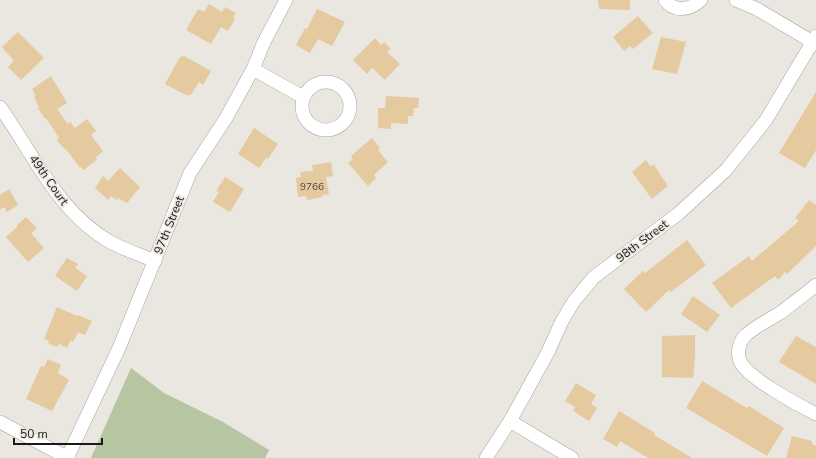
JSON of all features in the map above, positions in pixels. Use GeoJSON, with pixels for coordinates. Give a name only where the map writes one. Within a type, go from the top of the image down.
{"type":"FeatureCollection","features":[{"type":"Feature","properties":{"kind":"street","name":"97th Street"},"geometry":{"type":"LineString","coordinates":[[67,458],[119,348],[190,173],[226,118],[253,69],[264,42],[286,0]]}},
{"type":"Feature","properties":{"kind":"street"},"geometry":{"type":"LineString","coordinates":[[665,0],[674,7],[681,9],[696,5],[701,0]]}},
{"type":"Feature","properties":{"kind":"street"},"geometry":{"type":"LineString","coordinates":[[736,0],[815,41]]}},
{"type":"Feature","properties":{"kind":"street","name":"98th Street"},"geometry":{"type":"LineString","coordinates":[[486,458],[510,421],[574,301],[594,277],[678,214],[726,170],[766,120],[815,41]]}},
{"type":"Feature","properties":{"kind":"street"},"geometry":{"type":"LineString","coordinates":[[253,69],[304,96]]}},
{"type":"Feature","properties":{"kind":"street","name":"49th Court"},"geometry":{"type":"LineString","coordinates":[[0,107],[56,194],[70,210],[87,225],[112,243],[155,260]]}},
{"type":"Feature","properties":{"kind":"street"},"geometry":{"type":"LineString","coordinates":[[816,285],[798,300],[745,335],[738,353],[744,368],[750,373],[782,395],[816,414]]}},
{"type":"Feature","properties":{"kind":"street"},"geometry":{"type":"LineString","coordinates":[[510,421],[572,458]]}},
{"type":"Feature","properties":{"kind":"street"},"geometry":{"type":"LineString","coordinates":[[0,422],[67,458]]}},
{"type":"Feature","properties":{"kind":"green space"},"geometry":{"type":"Polygon","coordinates":[[[131,368],[164,393],[223,422],[269,450],[265,458],[91,458],[131,368]]]}},
{"type":"Feature","properties":{"kind":"building"},"geometry":{"type":"Polygon","coordinates":[[[598,0],[630,0],[630,10],[599,9],[598,0]]]}},
{"type":"Feature","properties":{"kind":"building"},"geometry":{"type":"Polygon","coordinates":[[[209,4],[222,12],[225,7],[236,13],[233,18],[235,19],[228,31],[221,27],[211,44],[186,30],[198,9],[204,12],[209,4]]]}},
{"type":"Feature","properties":{"kind":"building"},"geometry":{"type":"Polygon","coordinates":[[[317,9],[345,22],[332,46],[318,39],[310,53],[296,45],[305,28],[307,29],[317,9]]]}},
{"type":"Feature","properties":{"kind":"building"},"geometry":{"type":"Polygon","coordinates":[[[638,16],[653,33],[633,49],[630,46],[624,51],[613,37],[638,16]]]}},
{"type":"Feature","properties":{"kind":"building"},"geometry":{"type":"Polygon","coordinates":[[[18,32],[44,58],[21,80],[8,67],[14,61],[2,47],[18,32]]]}},
{"type":"Feature","properties":{"kind":"building"},"geometry":{"type":"Polygon","coordinates":[[[661,37],[686,42],[677,74],[652,69],[661,37]]]}},
{"type":"Feature","properties":{"kind":"building"},"geometry":{"type":"Polygon","coordinates":[[[375,38],[381,45],[384,42],[391,49],[387,52],[400,64],[385,80],[372,68],[367,74],[353,60],[375,38]]]}},
{"type":"Feature","properties":{"kind":"building"},"geometry":{"type":"Polygon","coordinates":[[[184,56],[211,71],[203,85],[199,82],[191,95],[189,94],[188,96],[165,84],[180,57],[184,56]]]}},
{"type":"Feature","properties":{"kind":"building"},"geometry":{"type":"Polygon","coordinates":[[[51,76],[67,103],[57,109],[68,124],[70,122],[75,128],[87,119],[96,131],[91,135],[103,151],[96,157],[97,159],[94,162],[84,170],[81,167],[80,168],[66,149],[65,150],[57,140],[59,138],[38,108],[39,107],[34,97],[36,96],[32,89],[51,76]]]}},
{"type":"Feature","properties":{"kind":"building"},"geometry":{"type":"Polygon","coordinates":[[[816,92],[816,150],[805,168],[779,153],[816,92]]]}},
{"type":"Feature","properties":{"kind":"building"},"geometry":{"type":"Polygon","coordinates":[[[386,96],[419,98],[418,108],[414,108],[413,116],[408,116],[408,124],[391,123],[391,129],[378,128],[378,108],[385,108],[386,96]]]}},
{"type":"Feature","properties":{"kind":"building"},"geometry":{"type":"Polygon","coordinates":[[[254,128],[278,144],[268,159],[266,158],[259,168],[238,154],[254,128]]]}},
{"type":"Feature","properties":{"kind":"building"},"geometry":{"type":"Polygon","coordinates":[[[372,138],[380,148],[378,150],[388,162],[374,175],[376,178],[368,186],[348,163],[353,159],[351,156],[372,138]]]}},
{"type":"Feature","properties":{"kind":"building"},"geometry":{"type":"Polygon","coordinates":[[[646,160],[650,166],[654,165],[668,186],[652,199],[632,172],[646,160]]]}},
{"type":"Feature","properties":{"kind":"building"},"geometry":{"type":"Polygon","coordinates":[[[331,162],[333,176],[326,177],[329,194],[307,200],[306,196],[298,197],[296,178],[301,177],[300,172],[313,171],[312,165],[331,162]]]}},
{"type":"Feature","properties":{"kind":"building"},"geometry":{"type":"Polygon","coordinates":[[[120,168],[140,187],[127,203],[118,198],[116,200],[111,196],[108,200],[95,188],[103,176],[108,181],[120,168]]]}},
{"type":"Feature","properties":{"kind":"building"},"geometry":{"type":"Polygon","coordinates":[[[225,177],[244,189],[230,212],[213,202],[219,192],[216,191],[225,177]]]}},
{"type":"Feature","properties":{"kind":"building"},"geometry":{"type":"Polygon","coordinates":[[[9,189],[18,205],[7,212],[4,207],[0,210],[0,195],[9,189]]]}},
{"type":"Feature","properties":{"kind":"building"},"geometry":{"type":"Polygon","coordinates":[[[809,200],[816,205],[816,246],[787,274],[785,272],[778,280],[775,276],[731,308],[712,283],[749,256],[752,261],[799,221],[795,218],[809,200]]]}},
{"type":"Feature","properties":{"kind":"building"},"geometry":{"type":"Polygon","coordinates":[[[26,217],[37,228],[31,233],[44,248],[28,262],[6,237],[26,217]]]}},
{"type":"Feature","properties":{"kind":"building"},"geometry":{"type":"Polygon","coordinates":[[[687,240],[706,265],[671,292],[669,290],[646,312],[624,289],[643,271],[645,273],[687,240]]]}},
{"type":"Feature","properties":{"kind":"building"},"geometry":{"type":"Polygon","coordinates":[[[67,258],[78,264],[75,268],[87,276],[77,291],[55,276],[67,258]]]}},
{"type":"Feature","properties":{"kind":"building"},"geometry":{"type":"Polygon","coordinates":[[[693,296],[720,315],[707,332],[681,314],[693,296]]]}},
{"type":"Feature","properties":{"kind":"building"},"geometry":{"type":"Polygon","coordinates":[[[57,307],[92,321],[85,335],[78,332],[73,342],[71,340],[67,348],[59,344],[57,347],[48,343],[49,341],[44,339],[57,307]]]}},
{"type":"Feature","properties":{"kind":"building"},"geometry":{"type":"Polygon","coordinates":[[[695,335],[693,378],[662,377],[662,336],[695,335]]]}},
{"type":"Feature","properties":{"kind":"building"},"geometry":{"type":"Polygon","coordinates":[[[796,336],[816,347],[816,384],[779,362],[796,336]]]}},
{"type":"Feature","properties":{"kind":"building"},"geometry":{"type":"Polygon","coordinates":[[[48,359],[61,365],[58,373],[69,380],[52,411],[26,399],[41,366],[44,367],[48,359]]]}},
{"type":"Feature","properties":{"kind":"building"},"geometry":{"type":"Polygon","coordinates":[[[702,381],[747,408],[749,406],[784,428],[767,456],[686,408],[702,381]]]}},
{"type":"Feature","properties":{"kind":"building"},"geometry":{"type":"Polygon","coordinates":[[[576,383],[596,395],[591,404],[597,408],[589,421],[573,411],[575,407],[565,401],[576,383]]]}},
{"type":"Feature","properties":{"kind":"building"},"geometry":{"type":"Polygon","coordinates":[[[619,411],[655,433],[654,435],[692,458],[648,458],[620,441],[617,447],[603,439],[619,411]]]}},
{"type":"Feature","properties":{"kind":"building"},"geometry":{"type":"Polygon","coordinates":[[[792,436],[812,441],[812,444],[816,446],[816,458],[786,458],[792,436]]]}}]}
